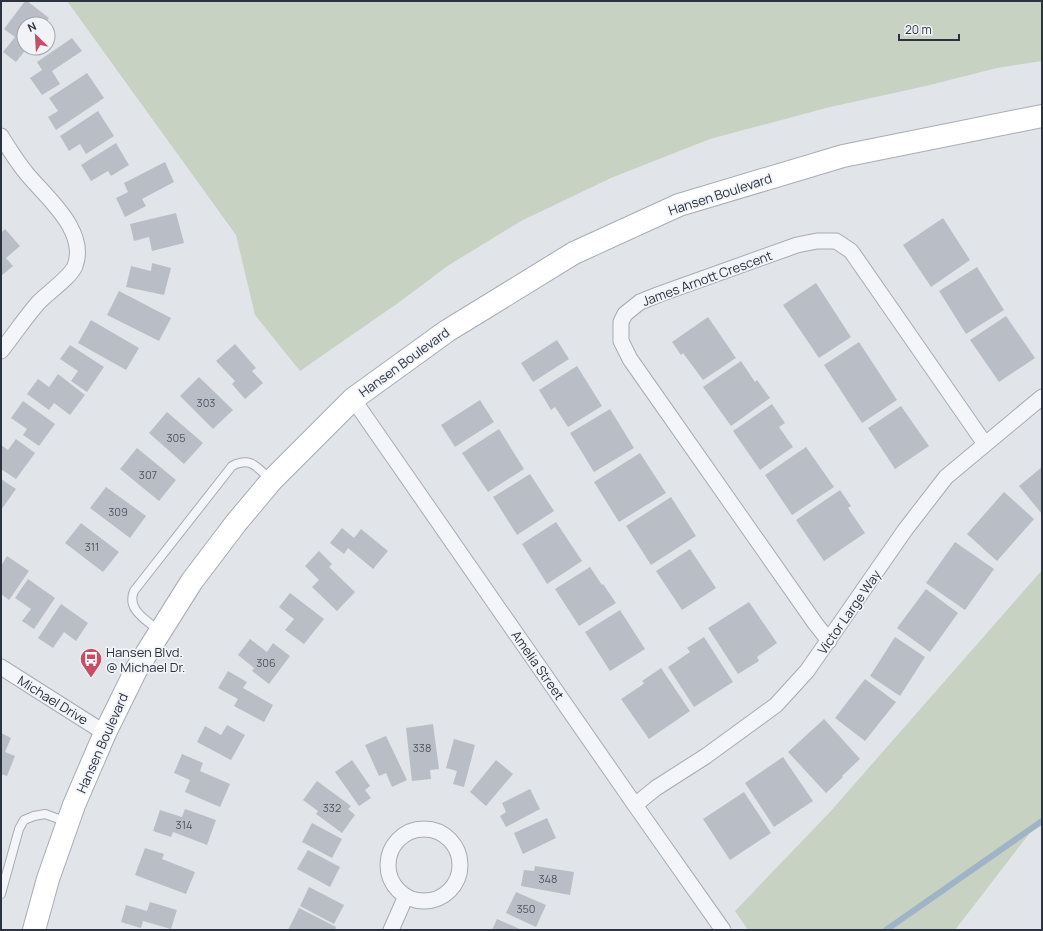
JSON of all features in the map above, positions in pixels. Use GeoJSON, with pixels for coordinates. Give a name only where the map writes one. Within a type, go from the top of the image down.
{"type":"FeatureCollection","features":[{"type":"Feature","properties":{"kind":"street","name":"Hansen Boulevard"},"geometry":{"type":"LineString","coordinates":[[34,930],[48,879],[68,823],[105,733],[136,670],[192,581],[236,523],[272,480],[353,399],[447,331],[574,253],[678,206],[843,156],[1042,116]]}},
{"type":"Feature","properties":{"kind":"street"},"geometry":{"type":"LineString","coordinates":[[1,136],[26,174],[44,192],[71,226],[76,237],[77,256],[74,267],[64,279],[38,304],[1,352]]}},
{"type":"Feature","properties":{"kind":"street","name":"James Arnott Crescent"},"geometry":{"type":"LineString","coordinates":[[829,641],[630,359],[621,341],[621,322],[625,314],[640,302],[797,245],[817,241],[836,241],[851,251],[985,444]]}},
{"type":"Feature","properties":{"kind":"street","name":"Victor Large Way"},"geometry":{"type":"LineString","coordinates":[[635,805],[656,788],[706,756],[776,705],[807,671],[905,530],[946,477],[1042,397]]}},
{"type":"Feature","properties":{"kind":"street","name":"Amelia Street"},"geometry":{"type":"LineString","coordinates":[[353,399],[723,930]]}},
{"type":"Feature","properties":{"kind":"street","name":"Michael Drive"},"geometry":{"type":"LineString","coordinates":[[1,667],[105,733]]}},
{"type":"Feature","properties":{"kind":"street"},"geometry":{"type":"LineString","coordinates":[[430,830],[442,835],[452,842],[457,850],[460,862],[458,877],[452,888],[442,897],[430,901],[417,901],[406,896],[396,888],[390,877],[388,863],[393,848],[401,838],[410,833],[430,830]]}},
{"type":"Feature","properties":{"kind":"street"},"geometry":{"type":"LineString","coordinates":[[391,930],[406,896]]}},
{"type":"Feature","properties":{"kind":"lane"},"geometry":{"type":"LineString","coordinates":[[160,631],[132,605],[130,598],[134,591],[232,466],[241,462],[250,462],[272,480]]}},
{"type":"Feature","properties":{"kind":"lane"},"geometry":{"type":"LineString","coordinates":[[1,894],[19,829],[24,820],[34,816],[46,814],[68,823]]}},
{"type":"Feature","properties":{"kind":"green space"},"geometry":{"type":"Polygon","coordinates":[[[67,1],[1042,1],[1042,61],[997,68],[926,86],[830,107],[710,139],[611,178],[521,221],[449,265],[398,303],[300,371],[255,315],[236,235],[67,1]]]}},
{"type":"Feature","properties":{"kind":"green space"},"geometry":{"type":"Polygon","coordinates":[[[1042,570],[1042,817],[955,930],[748,930],[735,911],[830,812],[1042,570]]]}},
{"type":"Feature","properties":{"kind":"building"},"geometry":{"type":"Polygon","coordinates":[[[25,1],[46,16],[16,16],[16,56],[21,56],[16,62],[3,52],[15,37],[4,29],[25,1]]]}},
{"type":"Feature","properties":{"kind":"building"},"geometry":{"type":"Polygon","coordinates":[[[72,38],[82,51],[52,71],[60,84],[42,95],[30,78],[42,70],[37,62],[46,56],[56,56],[56,49],[72,38]]]}},
{"type":"Feature","properties":{"kind":"building"},"geometry":{"type":"Polygon","coordinates":[[[87,73],[104,98],[56,130],[48,117],[58,111],[49,98],[87,73]]]}},
{"type":"Feature","properties":{"kind":"building"},"geometry":{"type":"Polygon","coordinates":[[[98,111],[114,136],[86,154],[80,144],[69,151],[60,136],[98,111]]]}},
{"type":"Feature","properties":{"kind":"building"},"geometry":{"type":"Polygon","coordinates":[[[116,143],[129,165],[111,176],[108,171],[91,181],[81,165],[116,143]]]}},
{"type":"Feature","properties":{"kind":"building"},"geometry":{"type":"Polygon","coordinates":[[[165,162],[174,182],[142,199],[146,206],[125,217],[116,198],[128,192],[124,183],[165,162]]]}},
{"type":"Feature","properties":{"kind":"building"},"geometry":{"type":"Polygon","coordinates":[[[176,213],[184,243],[152,251],[149,237],[134,241],[130,224],[176,213]]]}},
{"type":"Feature","properties":{"kind":"building"},"geometry":{"type":"Polygon","coordinates":[[[943,218],[970,260],[931,287],[903,245],[943,218]]]}},
{"type":"Feature","properties":{"kind":"building"},"geometry":{"type":"Polygon","coordinates":[[[5,229],[20,246],[6,258],[13,266],[1,276],[1,233],[5,229]]]}},
{"type":"Feature","properties":{"kind":"building"},"geometry":{"type":"Polygon","coordinates":[[[152,263],[171,268],[164,295],[126,287],[131,266],[151,271],[152,263]]]}},
{"type":"Feature","properties":{"kind":"building"},"geometry":{"type":"Polygon","coordinates":[[[977,267],[1004,310],[966,334],[939,291],[977,267]]]}},
{"type":"Feature","properties":{"kind":"building"},"geometry":{"type":"Polygon","coordinates":[[[816,283],[851,337],[819,358],[783,305],[816,283]]]}},
{"type":"Feature","properties":{"kind":"building"},"geometry":{"type":"Polygon","coordinates":[[[119,291],[171,318],[159,341],[107,315],[119,291]]]}},
{"type":"Feature","properties":{"kind":"building"},"geometry":{"type":"Polygon","coordinates":[[[1006,316],[1035,358],[999,382],[970,340],[1006,316]]]}},
{"type":"Feature","properties":{"kind":"building"},"geometry":{"type":"Polygon","coordinates":[[[708,317],[736,358],[703,380],[683,353],[681,355],[672,342],[708,317]]]}},
{"type":"Feature","properties":{"kind":"building"},"geometry":{"type":"Polygon","coordinates":[[[91,320],[139,348],[126,370],[78,343],[91,320]]]}},
{"type":"Feature","properties":{"kind":"building"},"geometry":{"type":"Polygon","coordinates":[[[557,340],[569,359],[533,382],[521,363],[557,340]]]}},
{"type":"Feature","properties":{"kind":"building"},"geometry":{"type":"Polygon","coordinates":[[[859,342],[897,400],[862,423],[824,365],[859,342]]]}},
{"type":"Feature","properties":{"kind":"building"},"geometry":{"type":"Polygon","coordinates":[[[235,344],[256,368],[252,371],[263,383],[245,399],[232,384],[235,381],[216,361],[235,344]]]}},
{"type":"Feature","properties":{"kind":"building"},"geometry":{"type":"Polygon","coordinates":[[[70,345],[104,367],[87,392],[71,381],[78,371],[60,359],[70,345]]]}},
{"type":"Feature","properties":{"kind":"building"},"geometry":{"type":"Polygon","coordinates":[[[741,361],[755,382],[757,380],[770,398],[731,426],[703,387],[741,361]]]}},
{"type":"Feature","properties":{"kind":"building"},"geometry":{"type":"Polygon","coordinates":[[[577,366],[602,406],[568,427],[555,407],[551,410],[539,390],[577,366]]]}},
{"type":"Feature","properties":{"kind":"building"},"geometry":{"type":"Polygon","coordinates":[[[58,374],[85,395],[70,415],[54,403],[49,410],[27,394],[38,379],[49,387],[58,374]]]}},
{"type":"Feature","properties":{"kind":"building"},"geometry":{"type":"Polygon","coordinates":[[[199,377],[233,410],[213,429],[180,396],[199,377]]]}},
{"type":"Feature","properties":{"kind":"building"},"geometry":{"type":"Polygon","coordinates":[[[480,400],[494,422],[455,447],[441,425],[480,400]]]}},
{"type":"Feature","properties":{"kind":"building"},"geometry":{"type":"Polygon","coordinates":[[[23,401],[55,424],[39,446],[23,435],[27,429],[11,418],[23,401]]]}},
{"type":"Feature","properties":{"kind":"building"},"geometry":{"type":"Polygon","coordinates":[[[772,404],[785,423],[779,427],[793,447],[760,470],[733,431],[772,404]]]}},
{"type":"Feature","properties":{"kind":"building"},"geometry":{"type":"Polygon","coordinates":[[[901,406],[929,446],[895,469],[868,428],[901,406]]]}},
{"type":"Feature","properties":{"kind":"building"},"geometry":{"type":"Polygon","coordinates":[[[610,409],[634,448],[594,472],[570,433],[610,409]]]}},
{"type":"Feature","properties":{"kind":"building"},"geometry":{"type":"Polygon","coordinates":[[[167,412],[203,443],[184,464],[149,433],[167,412]]]}},
{"type":"Feature","properties":{"kind":"building"},"geometry":{"type":"Polygon","coordinates":[[[499,429],[524,469],[488,492],[462,453],[499,429]]]}},
{"type":"Feature","properties":{"kind":"building"},"geometry":{"type":"Polygon","coordinates":[[[16,439],[35,453],[16,479],[1,469],[1,445],[8,450],[16,439]]]}},
{"type":"Feature","properties":{"kind":"building"},"geometry":{"type":"Polygon","coordinates":[[[806,447],[834,487],[792,515],[765,475],[806,447]]]}},
{"type":"Feature","properties":{"kind":"building"},"geometry":{"type":"Polygon","coordinates":[[[137,448],[176,480],[159,501],[120,469],[137,448]]]}},
{"type":"Feature","properties":{"kind":"building"},"geometry":{"type":"Polygon","coordinates":[[[640,453],[666,493],[619,522],[594,482],[640,453]]]}},
{"type":"Feature","properties":{"kind":"building"},"geometry":{"type":"Polygon","coordinates":[[[1042,467],[1042,514],[1019,486],[1042,467]]]}},
{"type":"Feature","properties":{"kind":"building"},"geometry":{"type":"Polygon","coordinates":[[[530,474],[554,511],[517,535],[493,497],[530,474]]]}},
{"type":"Feature","properties":{"kind":"building"},"geometry":{"type":"Polygon","coordinates":[[[1,479],[16,489],[1,510],[1,479]]]}},
{"type":"Feature","properties":{"kind":"building"},"geometry":{"type":"Polygon","coordinates":[[[106,487],[146,516],[130,538],[90,508],[106,487]]]}},
{"type":"Feature","properties":{"kind":"building"},"geometry":{"type":"Polygon","coordinates":[[[840,490],[851,506],[848,508],[865,533],[824,561],[796,520],[840,490]]]}},
{"type":"Feature","properties":{"kind":"building"},"geometry":{"type":"Polygon","coordinates":[[[1004,492],[1034,519],[997,561],[967,534],[1004,492]]]}},
{"type":"Feature","properties":{"kind":"building"},"geometry":{"type":"Polygon","coordinates":[[[671,497],[696,536],[651,565],[626,526],[671,497]]]}},
{"type":"Feature","properties":{"kind":"building"},"geometry":{"type":"Polygon","coordinates":[[[556,522],[582,561],[547,584],[522,544],[556,522]]]}},
{"type":"Feature","properties":{"kind":"building"},"geometry":{"type":"Polygon","coordinates":[[[81,523],[119,552],[103,572],[65,543],[81,523]]]}},
{"type":"Feature","properties":{"kind":"building"},"geometry":{"type":"Polygon","coordinates":[[[342,528],[354,538],[361,529],[388,551],[373,569],[348,548],[344,554],[330,543],[342,528]]]}},
{"type":"Feature","properties":{"kind":"building"},"geometry":{"type":"Polygon","coordinates":[[[955,542],[994,569],[965,610],[926,583],[955,542]]]}},
{"type":"Feature","properties":{"kind":"building"},"geometry":{"type":"Polygon","coordinates":[[[690,549],[716,588],[682,610],[656,571],[690,549]]]}},
{"type":"Feature","properties":{"kind":"building"},"geometry":{"type":"Polygon","coordinates":[[[319,551],[332,564],[329,567],[355,592],[337,611],[312,587],[319,580],[305,566],[319,551]]]}},
{"type":"Feature","properties":{"kind":"building"},"geometry":{"type":"Polygon","coordinates":[[[7,556],[29,571],[9,600],[1,594],[1,566],[7,556]]]}},
{"type":"Feature","properties":{"kind":"building"},"geometry":{"type":"Polygon","coordinates":[[[590,567],[616,603],[579,626],[555,589],[590,567]]]}},
{"type":"Feature","properties":{"kind":"building"},"geometry":{"type":"Polygon","coordinates":[[[28,579],[55,598],[34,629],[22,621],[31,609],[15,598],[28,579]]]}},
{"type":"Feature","properties":{"kind":"building"},"geometry":{"type":"Polygon","coordinates":[[[926,589],[958,613],[930,652],[897,628],[926,589]]]}},
{"type":"Feature","properties":{"kind":"building"},"geometry":{"type":"Polygon","coordinates":[[[290,593],[324,619],[304,644],[285,630],[294,619],[279,607],[290,593]]]}},
{"type":"Feature","properties":{"kind":"building"},"geometry":{"type":"Polygon","coordinates":[[[749,602],[777,643],[757,657],[759,661],[738,674],[708,628],[749,602]]]}},
{"type":"Feature","properties":{"kind":"building"},"geometry":{"type":"Polygon","coordinates":[[[61,604],[88,623],[76,641],[64,632],[53,648],[38,638],[61,604]]]}},
{"type":"Feature","properties":{"kind":"building"},"geometry":{"type":"Polygon","coordinates":[[[620,610],[645,649],[610,671],[585,632],[620,610]]]}},
{"type":"Feature","properties":{"kind":"building"},"geometry":{"type":"Polygon","coordinates":[[[704,637],[733,682],[694,707],[668,667],[690,652],[687,648],[704,637]]]}},
{"type":"Feature","properties":{"kind":"building"},"geometry":{"type":"Polygon","coordinates":[[[895,637],[925,657],[900,696],[870,676],[895,637]]]}},
{"type":"Feature","properties":{"kind":"building"},"geometry":{"type":"Polygon","coordinates":[[[250,639],[267,652],[273,643],[290,656],[269,684],[252,671],[254,668],[238,655],[250,639]]]}},
{"type":"Feature","properties":{"kind":"building"},"geometry":{"type":"Polygon","coordinates":[[[661,668],[690,711],[649,739],[621,699],[642,685],[644,683],[642,681],[661,668]]]}},
{"type":"Feature","properties":{"kind":"building"},"geometry":{"type":"Polygon","coordinates":[[[228,671],[247,682],[243,688],[273,705],[264,722],[234,706],[238,699],[218,688],[228,671]]]}},
{"type":"Feature","properties":{"kind":"building"},"geometry":{"type":"Polygon","coordinates":[[[865,679],[896,702],[865,741],[835,718],[865,679]]]}},
{"type":"Feature","properties":{"kind":"building"},"geometry":{"type":"Polygon","coordinates":[[[824,719],[860,759],[826,793],[788,752],[824,719]]]}},
{"type":"Feature","properties":{"kind":"building"},"geometry":{"type":"Polygon","coordinates":[[[433,724],[439,769],[430,770],[431,779],[412,781],[406,728],[433,724]]]}},
{"type":"Feature","properties":{"kind":"building"},"geometry":{"type":"Polygon","coordinates":[[[227,725],[245,735],[231,760],[197,742],[205,726],[221,735],[227,725]]]}},
{"type":"Feature","properties":{"kind":"building"},"geometry":{"type":"Polygon","coordinates":[[[1,733],[11,738],[5,752],[15,756],[7,776],[1,774],[1,733]]]}},
{"type":"Feature","properties":{"kind":"building"},"geometry":{"type":"Polygon","coordinates":[[[386,736],[407,780],[392,787],[386,773],[379,776],[365,745],[386,736]]]}},
{"type":"Feature","properties":{"kind":"building"},"geometry":{"type":"Polygon","coordinates":[[[454,739],[475,745],[464,787],[453,784],[457,771],[446,768],[454,739]]]}},
{"type":"Feature","properties":{"kind":"building"},"geometry":{"type":"Polygon","coordinates":[[[182,754],[203,763],[200,771],[230,784],[220,807],[185,792],[190,780],[174,773],[182,754]]]}},
{"type":"Feature","properties":{"kind":"building"},"geometry":{"type":"Polygon","coordinates":[[[783,757],[813,801],[774,827],[745,783],[783,757]]]}},
{"type":"Feature","properties":{"kind":"building"},"geometry":{"type":"Polygon","coordinates":[[[352,760],[370,786],[365,790],[371,798],[359,806],[335,772],[352,760]]]}},
{"type":"Feature","properties":{"kind":"building"},"geometry":{"type":"Polygon","coordinates":[[[496,760],[513,774],[486,806],[470,792],[496,760]]]}},
{"type":"Feature","properties":{"kind":"building"},"geometry":{"type":"Polygon","coordinates":[[[317,781],[351,806],[348,809],[355,815],[342,833],[316,814],[318,811],[303,800],[317,781]]]}},
{"type":"Feature","properties":{"kind":"building"},"geometry":{"type":"Polygon","coordinates":[[[530,789],[540,809],[506,827],[500,816],[506,812],[502,803],[530,789]]]}},
{"type":"Feature","properties":{"kind":"building"},"geometry":{"type":"Polygon","coordinates":[[[744,792],[771,833],[730,860],[703,819],[744,792]]]}},
{"type":"Feature","properties":{"kind":"building"},"geometry":{"type":"Polygon","coordinates":[[[185,809],[216,820],[207,845],[173,832],[171,837],[153,831],[160,810],[182,817],[185,809]]]}},
{"type":"Feature","properties":{"kind":"building"},"geometry":{"type":"Polygon","coordinates":[[[547,818],[556,838],[523,854],[514,833],[547,818]]]}},
{"type":"Feature","properties":{"kind":"building"},"geometry":{"type":"Polygon","coordinates":[[[312,823],[342,839],[332,858],[302,842],[312,823]]]}},
{"type":"Feature","properties":{"kind":"building"},"geometry":{"type":"Polygon","coordinates":[[[145,848],[164,854],[162,859],[195,872],[186,894],[135,875],[145,848]]]}},
{"type":"Feature","properties":{"kind":"building"},"geometry":{"type":"Polygon","coordinates":[[[308,850],[340,867],[330,887],[297,869],[308,850]]]}},
{"type":"Feature","properties":{"kind":"building"},"geometry":{"type":"Polygon","coordinates":[[[535,866],[574,872],[570,895],[521,886],[524,870],[534,871],[535,866]]]}},
{"type":"Feature","properties":{"kind":"building"},"geometry":{"type":"Polygon","coordinates":[[[309,887],[344,905],[334,924],[300,906],[309,887]]]}},
{"type":"Feature","properties":{"kind":"building"},"geometry":{"type":"Polygon","coordinates":[[[516,892],[546,905],[536,927],[506,913],[516,892]]]}},
{"type":"Feature","properties":{"kind":"building"},"geometry":{"type":"Polygon","coordinates":[[[150,902],[177,910],[171,929],[143,921],[141,928],[121,922],[126,905],[147,911],[150,902]]]}},
{"type":"Feature","properties":{"kind":"building"},"geometry":{"type":"Polygon","coordinates":[[[299,908],[336,927],[335,930],[288,930],[299,908]]]}},
{"type":"Feature","properties":{"kind":"building"},"geometry":{"type":"Polygon","coordinates":[[[497,919],[522,930],[492,930],[497,919]]]}},
{"type":"Feature","properties":{"kind":"waterway"},"geometry":{"type":"LineString","coordinates":[[886,930],[1042,821]]}},
{"type":"Feature","properties":{"kind":"place","name":"Hansen Blvd. @ Michael Dr."},"geometry":{"type":"Point","coordinates":[91,678]}}]}
